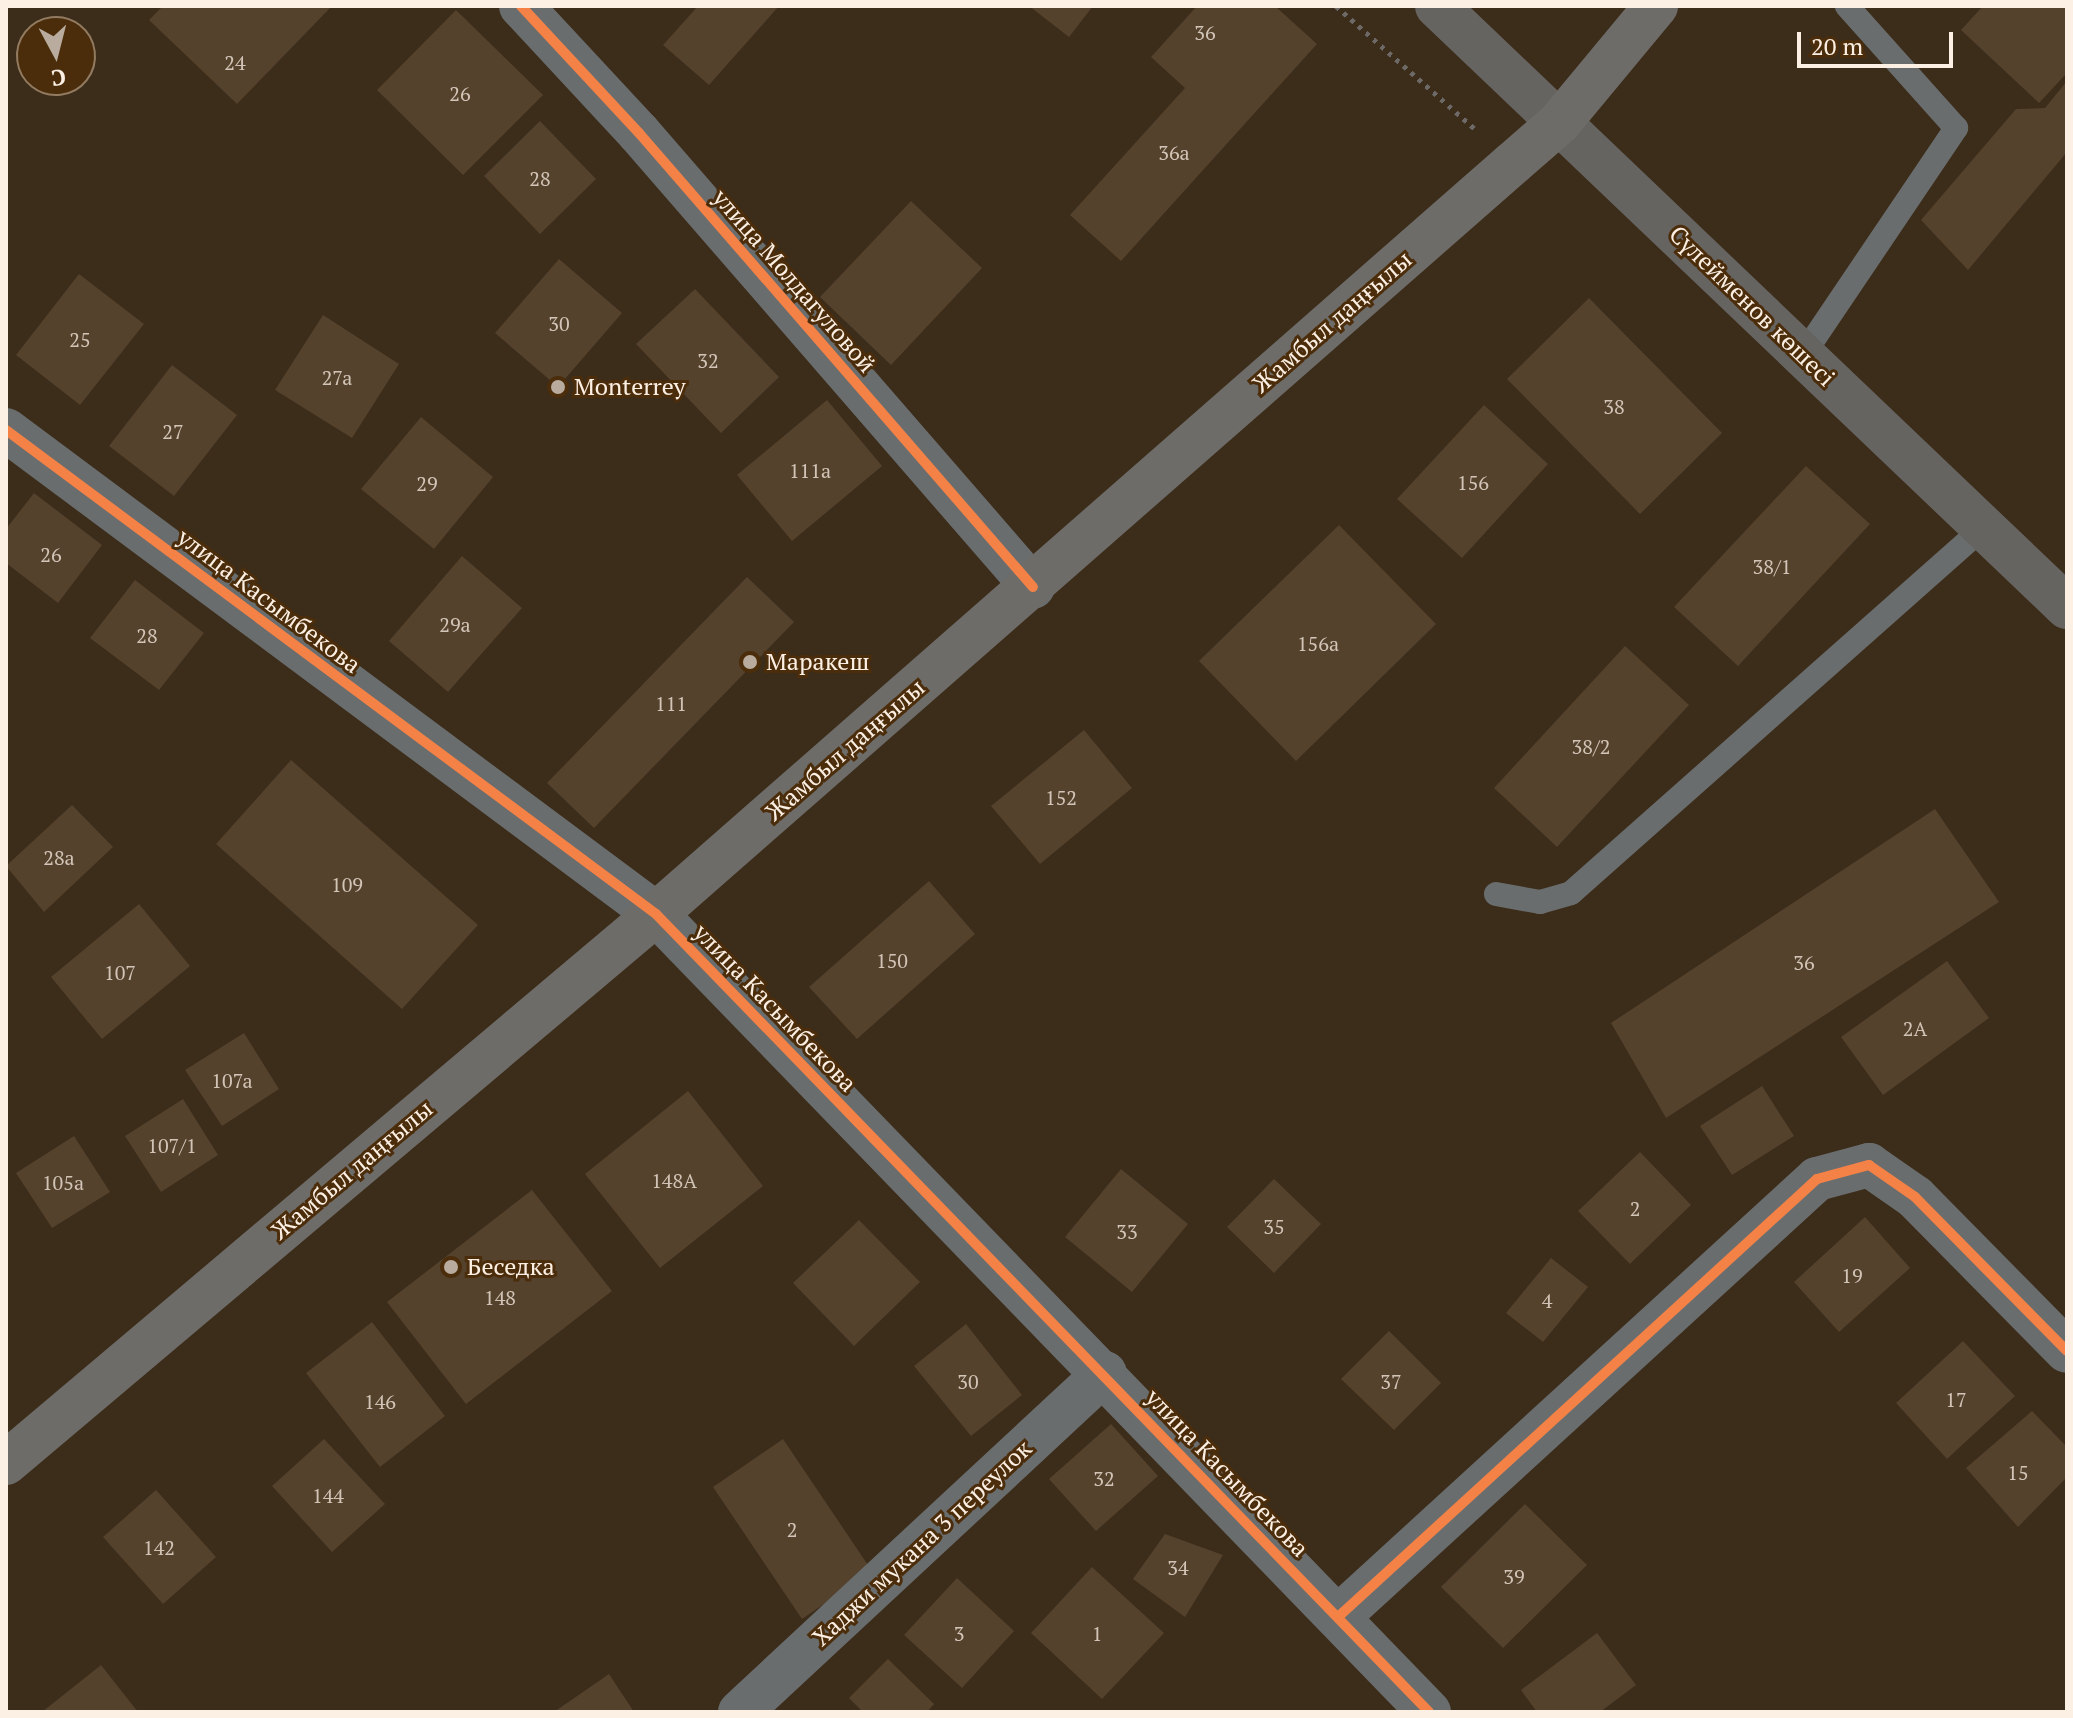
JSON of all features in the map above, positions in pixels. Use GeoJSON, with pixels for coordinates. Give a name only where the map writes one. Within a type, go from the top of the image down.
{"type":"FeatureCollection","features":[{"type":"Feature","properties":{"kind":"main road","name":"Сүлейменов көшесі"},"geometry":{"type":"LineString","coordinates":[[1437,6],[2067,607]]}},
{"type":"Feature","properties":{"kind":"main road","name":"Жамбыл даңғылы"},"geometry":{"type":"LineString","coordinates":[[6,1463],[656,914],[1033,587],[1559,123],[1656,6]]}},
{"type":"Feature","properties":{"kind":"street","name":"улица Молдагуловой"},"geometry":{"type":"LineString","coordinates":[[521,6],[639,133],[1033,587]]}},
{"type":"Feature","properties":{"kind":"street","name":"улица Касымбекова"},"geometry":{"type":"LineString","coordinates":[[6,430],[656,914],[1105,1373],[1429,1712]]}},
{"type":"Feature","properties":{"kind":"street"},"geometry":{"type":"LineString","coordinates":[[1338,1617],[1817,1179],[1869,1165],[1915,1197],[2067,1351]]}},
{"type":"Feature","properties":{"kind":"street","name":"Хаджи мукана 3 переулок"},"geometry":{"type":"LineString","coordinates":[[740,1712],[1105,1373]]}},
{"type":"Feature","properties":{"kind":"lane"},"geometry":{"type":"LineString","coordinates":[[1803,355],[1956,128],[1847,6]]}},
{"type":"Feature","properties":{"kind":"lane"},"geometry":{"type":"LineString","coordinates":[[1496,894],[1540,902],[1571,893],[1984,527]]}},
{"type":"Feature","properties":{"kind":"path"},"geometry":{"type":"LineString","coordinates":[[1336,6],[1513,163]]}},
{"type":"Feature","properties":{"kind":"building"},"geometry":{"type":"Polygon","coordinates":[[[163,6],[332,6],[237,104],[149,20],[163,6]]]}},
{"type":"Feature","properties":{"kind":"building"},"geometry":{"type":"Polygon","coordinates":[[[698,6],[779,6],[709,85],[663,45],[698,6]]]}},
{"type":"Feature","properties":{"kind":"building"},"geometry":{"type":"Polygon","coordinates":[[[1029,6],[1093,6],[1069,37],[1029,6]]]}},
{"type":"Feature","properties":{"kind":"building"},"geometry":{"type":"Polygon","coordinates":[[[1197,6],[1275,6],[1317,44],[1121,261],[1070,215],[1185,88],[1151,57],[1197,6]]]}},
{"type":"Feature","properties":{"kind":"building"},"geometry":{"type":"Polygon","coordinates":[[[1983,6],[2067,6],[2067,73],[2039,103],[1961,30],[1983,6]]]}},
{"type":"Feature","properties":{"kind":"building"},"geometry":{"type":"Polygon","coordinates":[[[456,10],[543,95],[463,175],[377,90],[456,10]]]}},
{"type":"Feature","properties":{"kind":"building"},"geometry":{"type":"Polygon","coordinates":[[[2067,81],[2067,152],[1968,270],[1921,220],[2016,109],[2045,108],[2067,81]]]}},
{"type":"Feature","properties":{"kind":"building"},"geometry":{"type":"Polygon","coordinates":[[[540,121],[596,179],[540,234],[484,176],[540,121]]]}},
{"type":"Feature","properties":{"kind":"building"},"geometry":{"type":"Polygon","coordinates":[[[911,201],[982,268],[891,365],[820,297],[911,201]]]}},
{"type":"Feature","properties":{"kind":"building"},"geometry":{"type":"Polygon","coordinates":[[[559,259],[622,313],[558,387],[495,333],[559,259]]]}},
{"type":"Feature","properties":{"kind":"building"},"geometry":{"type":"Polygon","coordinates":[[[79,274],[144,324],[80,405],[16,355],[79,274]]]}},
{"type":"Feature","properties":{"kind":"building"},"geometry":{"type":"Polygon","coordinates":[[[695,289],[779,377],[721,433],[636,344],[695,289]]]}},
{"type":"Feature","properties":{"kind":"building"},"geometry":{"type":"Polygon","coordinates":[[[1589,298],[1722,433],[1640,514],[1507,379],[1589,298]]]}},
{"type":"Feature","properties":{"kind":"building"},"geometry":{"type":"Polygon","coordinates":[[[323,315],[399,364],[352,438],[275,390],[323,315]]]}},
{"type":"Feature","properties":{"kind":"building"},"geometry":{"type":"Polygon","coordinates":[[[172,365],[237,415],[174,496],[109,446],[172,365]]]}},
{"type":"Feature","properties":{"kind":"building"},"geometry":{"type":"Polygon","coordinates":[[[827,400],[882,466],[792,541],[737,475],[827,400]]]}},
{"type":"Feature","properties":{"kind":"building"},"geometry":{"type":"Polygon","coordinates":[[[1484,405],[1548,464],[1462,558],[1397,499],[1484,405]]]}},
{"type":"Feature","properties":{"kind":"building"},"geometry":{"type":"Polygon","coordinates":[[[421,417],[493,477],[434,549],[361,489],[421,417]]]}},
{"type":"Feature","properties":{"kind":"building"},"geometry":{"type":"Polygon","coordinates":[[[1806,466],[1870,524],[1738,666],[1674,607],[1806,466]]]}},
{"type":"Feature","properties":{"kind":"building"},"geometry":{"type":"Polygon","coordinates":[[[34,493],[102,545],[58,603],[6,563],[6,529],[34,493]]]}},
{"type":"Feature","properties":{"kind":"building"},"geometry":{"type":"Polygon","coordinates":[[[1339,525],[1436,624],[1296,761],[1199,661],[1339,525]]]}},
{"type":"Feature","properties":{"kind":"building"},"geometry":{"type":"Polygon","coordinates":[[[462,556],[522,608],[448,692],[389,641],[462,556]]]}},
{"type":"Feature","properties":{"kind":"building"},"geometry":{"type":"Polygon","coordinates":[[[747,577],[794,622],[594,828],[547,783],[747,577]]]}},
{"type":"Feature","properties":{"kind":"building"},"geometry":{"type":"Polygon","coordinates":[[[135,580],[204,633],[159,690],[90,638],[135,580]]]}},
{"type":"Feature","properties":{"kind":"building"},"geometry":{"type":"Polygon","coordinates":[[[1625,646],[1689,705],[1557,847],[1494,788],[1625,646]]]}},
{"type":"Feature","properties":{"kind":"building"},"geometry":{"type":"Polygon","coordinates":[[[1084,730],[1132,788],[1040,864],[991,806],[1084,730]]]}},
{"type":"Feature","properties":{"kind":"building"},"geometry":{"type":"Polygon","coordinates":[[[291,760],[478,925],[402,1009],[216,844],[291,760]]]}},
{"type":"Feature","properties":{"kind":"building"},"geometry":{"type":"Polygon","coordinates":[[[72,805],[113,847],[44,912],[6,866],[72,805]]]}},
{"type":"Feature","properties":{"kind":"building"},"geometry":{"type":"Polygon","coordinates":[[[1935,809],[1999,902],[1666,1118],[1611,1023],[1935,809]]]}},
{"type":"Feature","properties":{"kind":"building"},"geometry":{"type":"Polygon","coordinates":[[[929,881],[975,934],[857,1039],[809,987],[929,881]]]}},
{"type":"Feature","properties":{"kind":"building"},"geometry":{"type":"Polygon","coordinates":[[[139,904],[190,966],[102,1039],[51,977],[139,904]]]}},
{"type":"Feature","properties":{"kind":"building"},"geometry":{"type":"Polygon","coordinates":[[[1947,961],[1989,1018],[1883,1095],[1841,1037],[1947,961]]]}},
{"type":"Feature","properties":{"kind":"building"},"geometry":{"type":"Polygon","coordinates":[[[244,1033],[279,1089],[222,1126],[185,1070],[244,1033]]]}},
{"type":"Feature","properties":{"kind":"building"},"geometry":{"type":"Polygon","coordinates":[[[1762,1086],[1794,1136],[1732,1175],[1700,1126],[1762,1086]]]}},
{"type":"Feature","properties":{"kind":"building"},"geometry":{"type":"Polygon","coordinates":[[[688,1091],[763,1186],[660,1268],[585,1174],[688,1091]]]}},
{"type":"Feature","properties":{"kind":"building"},"geometry":{"type":"Polygon","coordinates":[[[183,1099],[218,1155],[161,1192],[125,1136],[183,1099]]]}},
{"type":"Feature","properties":{"kind":"building"},"geometry":{"type":"Polygon","coordinates":[[[74,1136],[110,1192],[52,1228],[16,1173],[74,1136]]]}},
{"type":"Feature","properties":{"kind":"building"},"geometry":{"type":"Polygon","coordinates":[[[1640,1152],[1691,1205],[1630,1264],[1578,1211],[1640,1152]]]}},
{"type":"Feature","properties":{"kind":"building"},"geometry":{"type":"Polygon","coordinates":[[[1121,1169],[1188,1224],[1132,1292],[1065,1237],[1121,1169]]]}},
{"type":"Feature","properties":{"kind":"building"},"geometry":{"type":"Polygon","coordinates":[[[1274,1179],[1321,1224],[1274,1273],[1227,1227],[1274,1179]]]}},
{"type":"Feature","properties":{"kind":"building"},"geometry":{"type":"Polygon","coordinates":[[[532,1190],[612,1291],[466,1404],[387,1302],[532,1190]]]}},
{"type":"Feature","properties":{"kind":"building"},"geometry":{"type":"Polygon","coordinates":[[[1865,1217],[1910,1268],[1839,1332],[1794,1282],[1865,1217]]]}},
{"type":"Feature","properties":{"kind":"building"},"geometry":{"type":"Polygon","coordinates":[[[859,1220],[920,1282],[854,1346],[793,1283],[859,1220]]]}},
{"type":"Feature","properties":{"kind":"building"},"geometry":{"type":"Polygon","coordinates":[[[1551,1258],[1588,1287],[1543,1342],[1506,1313],[1551,1258]]]}},
{"type":"Feature","properties":{"kind":"building"},"geometry":{"type":"Polygon","coordinates":[[[372,1322],[445,1416],[380,1467],[306,1373],[372,1322]]]}},
{"type":"Feature","properties":{"kind":"building"},"geometry":{"type":"Polygon","coordinates":[[[966,1324],[1022,1395],[971,1436],[914,1366],[966,1324]]]}},
{"type":"Feature","properties":{"kind":"building"},"geometry":{"type":"Polygon","coordinates":[[[1389,1331],[1441,1383],[1394,1430],[1341,1379],[1389,1331]]]}},
{"type":"Feature","properties":{"kind":"building"},"geometry":{"type":"Polygon","coordinates":[[[1963,1341],[2015,1396],[1947,1459],[1896,1403],[1963,1341]]]}},
{"type":"Feature","properties":{"kind":"building"},"geometry":{"type":"Polygon","coordinates":[[[2032,1411],[2067,1447],[2067,1477],[2018,1527],[1966,1468],[2032,1411]]]}},
{"type":"Feature","properties":{"kind":"building"},"geometry":{"type":"Polygon","coordinates":[[[1111,1424],[1158,1476],[1096,1531],[1049,1479],[1111,1424]]]}},
{"type":"Feature","properties":{"kind":"building"},"geometry":{"type":"Polygon","coordinates":[[[324,1439],[385,1504],[332,1552],[272,1486],[324,1439]]]}},
{"type":"Feature","properties":{"kind":"building"},"geometry":{"type":"Polygon","coordinates":[[[783,1439],[872,1571],[802,1619],[713,1487],[783,1439]]]}},
{"type":"Feature","properties":{"kind":"building"},"geometry":{"type":"Polygon","coordinates":[[[156,1490],[216,1557],[163,1604],[103,1537],[156,1490]]]}},
{"type":"Feature","properties":{"kind":"building"},"geometry":{"type":"Polygon","coordinates":[[[1525,1504],[1587,1565],[1503,1648],[1441,1587],[1525,1504]]]}},
{"type":"Feature","properties":{"kind":"building"},"geometry":{"type":"Polygon","coordinates":[[[1165,1534],[1223,1555],[1185,1617],[1133,1579],[1165,1534]]]}},
{"type":"Feature","properties":{"kind":"building"},"geometry":{"type":"Polygon","coordinates":[[[1092,1567],[1164,1633],[1102,1699],[1031,1633],[1092,1567]]]}},
{"type":"Feature","properties":{"kind":"building"},"geometry":{"type":"Polygon","coordinates":[[[957,1578],[1014,1631],[962,1688],[904,1635],[957,1578]]]}},
{"type":"Feature","properties":{"kind":"building"},"geometry":{"type":"Polygon","coordinates":[[[1597,1633],[1636,1685],[1600,1712],[1537,1712],[1521,1690],[1597,1633]]]}},
{"type":"Feature","properties":{"kind":"building"},"geometry":{"type":"Polygon","coordinates":[[[888,1659],[934,1704],[927,1712],[863,1712],[849,1698],[888,1659]]]}},
{"type":"Feature","properties":{"kind":"building"},"geometry":{"type":"Polygon","coordinates":[[[101,1665],[138,1712],[42,1712],[101,1665]]]}},
{"type":"Feature","properties":{"kind":"building"},"geometry":{"type":"Polygon","coordinates":[[[609,1674],[634,1712],[554,1712],[609,1674]]]}},
{"type":"Feature","properties":{"kind":"cycle path"},"geometry":{"type":"LineString","coordinates":[[521,6],[639,133],[1033,587]]}},
{"type":"Feature","properties":{"kind":"cycle path"},"geometry":{"type":"LineString","coordinates":[[6,430],[656,914],[1429,1712]]}},
{"type":"Feature","properties":{"kind":"cycle path"},"geometry":{"type":"LineString","coordinates":[[1338,1617],[1817,1179],[1869,1165],[1915,1197],[2067,1351]]}},
{"type":"Feature","properties":{"kind":"place","name":"Monterrey"},"geometry":{"type":"Point","coordinates":[558,387]}},
{"type":"Feature","properties":{"kind":"place","name":"Маракеш"},"geometry":{"type":"Point","coordinates":[750,662]}},
{"type":"Feature","properties":{"kind":"place","name":"Беседка"},"geometry":{"type":"Point","coordinates":[451,1267]}}]}
